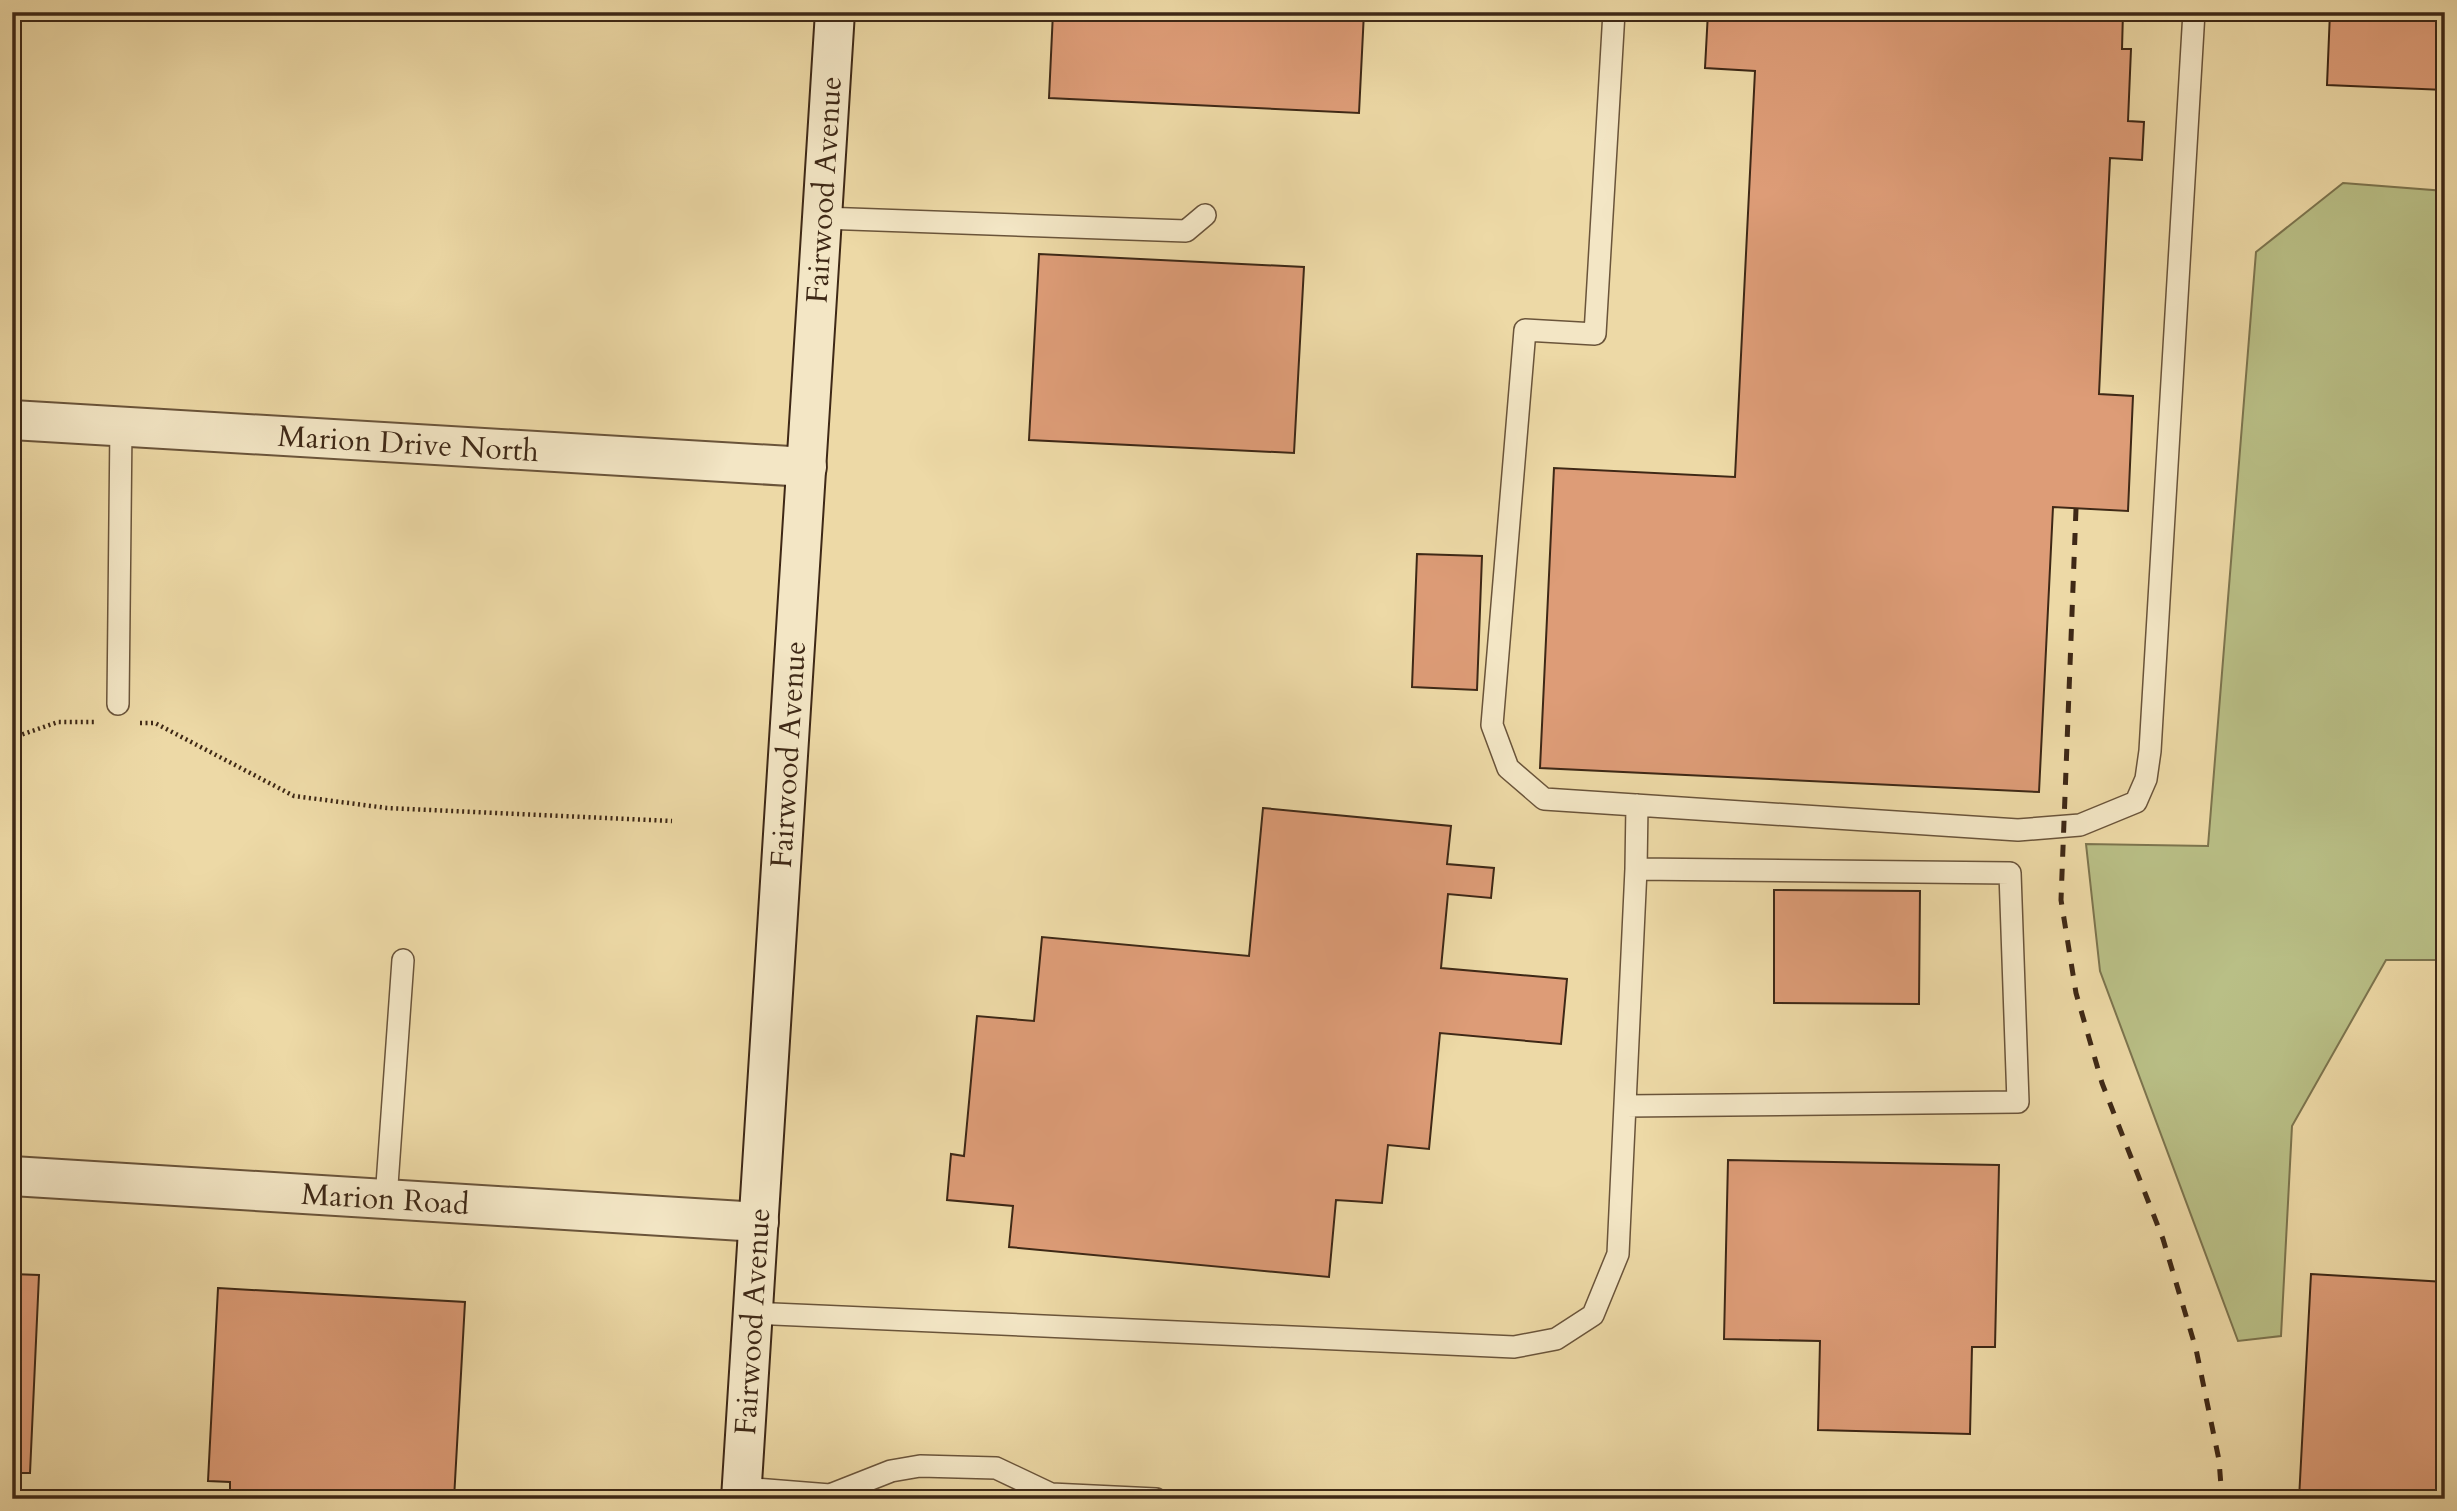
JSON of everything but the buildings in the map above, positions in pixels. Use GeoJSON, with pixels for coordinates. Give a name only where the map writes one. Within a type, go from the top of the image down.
{"type":"FeatureCollection","features":[{"type":"Feature","properties":{"kind":"street","name":"Fairwood Avenue"},"geometry":{"type":"LineString","coordinates":[[742,1494],[835,12]]}},
{"type":"Feature","properties":{"kind":"street","name":"Marion Drive North"},"geometry":{"type":"LineString","coordinates":[[12,420],[807,467]]}},
{"type":"Feature","properties":{"kind":"street","name":"Marion Road"},"geometry":{"type":"LineString","coordinates":[[12,1176],[759,1222]]}},
{"type":"Feature","properties":{"kind":"lane"},"geometry":{"type":"LineString","coordinates":[[1614,12],[1595,334],[1525,330],[1492,725],[1508,768],[1544,799],[2018,830],[2080,825],[2136,802],[2146,779],[2150,751],[2194,12]]}},
{"type":"Feature","properties":{"kind":"lane"},"geometry":{"type":"LineString","coordinates":[[822,219],[1186,231],[1205,215]]}},
{"type":"Feature","properties":{"kind":"lane"},"geometry":{"type":"LineString","coordinates":[[118,704],[121,426]]}},
{"type":"Feature","properties":{"kind":"lane"},"geometry":{"type":"LineString","coordinates":[[753,1313],[1514,1347],[1556,1339],[1593,1315],[1618,1254],[1637,805]]}},
{"type":"Feature","properties":{"kind":"lane"},"geometry":{"type":"LineString","coordinates":[[1625,1106],[2018,1102],[2010,873],[1636,869]]}},
{"type":"Feature","properties":{"kind":"lane"},"geometry":{"type":"LineString","coordinates":[[386,1199],[403,960]]}},
{"type":"Feature","properties":{"kind":"lane"},"geometry":{"type":"LineString","coordinates":[[742,1494],[834,1497],[891,1471],[920,1466],[996,1468],[1048,1497],[1157,1499]]}},
{"type":"Feature","properties":{"kind":"path"},"geometry":{"type":"LineString","coordinates":[[12,738],[58,722],[105,722]]}},
{"type":"Feature","properties":{"kind":"path"},"geometry":{"type":"LineString","coordinates":[[130,723],[155,723],[294,796],[387,808],[672,821]]}},
{"type":"Feature","properties":{"kind":"green space"},"geometry":{"type":"Polygon","coordinates":[[[2343,183],[2445,191],[2445,960],[2386,960],[2292,1126],[2281,1336],[2238,1341],[2100,971],[2086,844],[2208,846],[2256,252],[2343,183]]]}},
{"type":"Feature","properties":{"kind":"railway"},"geometry":{"type":"LineString","coordinates":[[2076,509],[2061,900],[2076,993],[2102,1083],[2163,1239],[2196,1349],[2219,1460],[2222,1499]]}}]}
